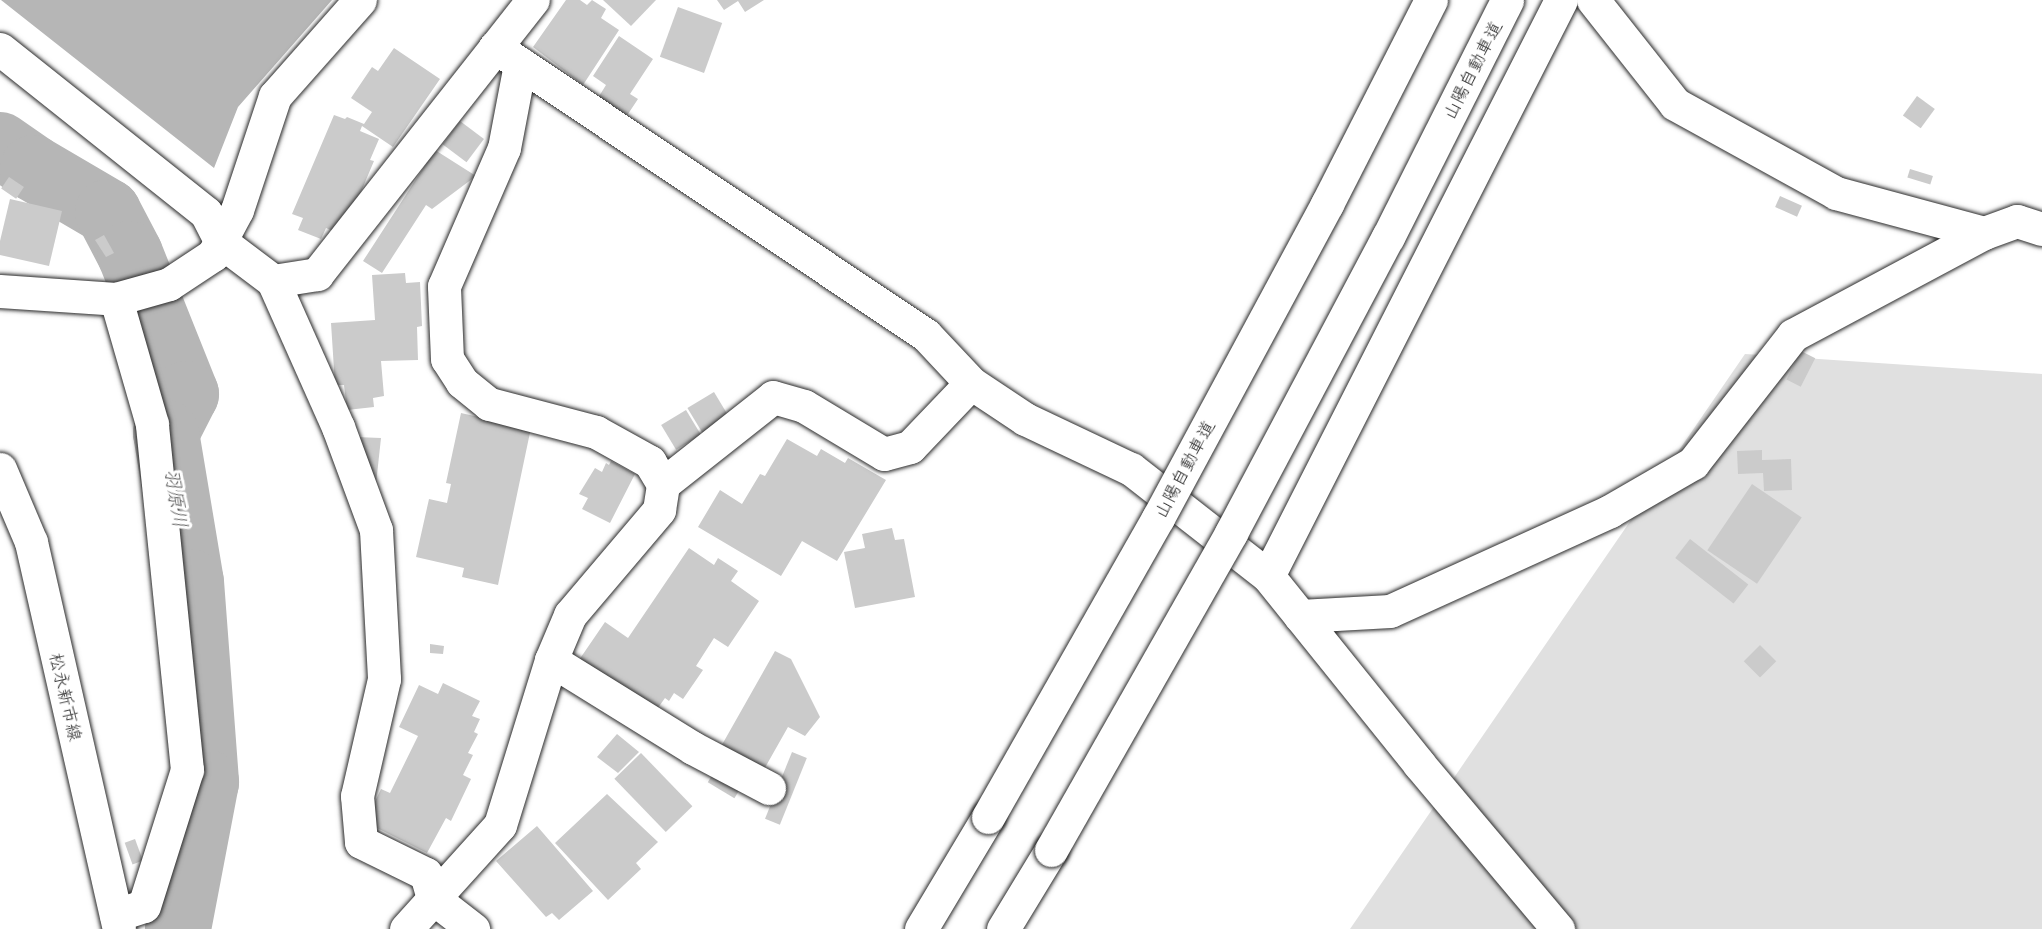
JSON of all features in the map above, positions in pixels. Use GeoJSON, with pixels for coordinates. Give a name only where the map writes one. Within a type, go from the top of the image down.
{"type":"FeatureCollection","features":[{"type":"Feature","properties":{"kind":"main road"},"geometry":{"type":"LineString","coordinates":[[0,291],[116,299],[169,284],[213,255],[237,210],[275,96],[360,0]]}},
{"type":"Feature","properties":{"kind":"main road"},"geometry":{"type":"LineString","coordinates":[[273,281],[317,274],[508,56],[533,0]]}},
{"type":"Feature","properties":{"kind":"main road","name":"山陽自動車道"},"geometry":{"type":"LineString","coordinates":[[921,929],[988,817],[1163,508],[1327,204],[1431,0]]}},
{"type":"Feature","properties":{"kind":"main road","name":"山陽自動車道"},"geometry":{"type":"LineString","coordinates":[[1004,929],[1231,533],[1389,237],[1507,0]]}},
{"type":"Feature","properties":{"kind":"main road"},"geometry":{"type":"LineString","coordinates":[[1268,576],[1561,0]]}},
{"type":"Feature","properties":{"kind":"main road"},"geometry":{"type":"LineString","coordinates":[[1593,0],[1675,104],[1836,193],[1984,233]]}},
{"type":"Feature","properties":{"kind":"main road"},"geometry":{"type":"LineString","coordinates":[[0,49],[206,213],[220,241],[273,281],[338,427],[376,530],[384,679],[357,796],[361,842],[426,874],[433,898],[472,929]]}},
{"type":"Feature","properties":{"kind":"main road"},"geometry":{"type":"LineString","coordinates":[[508,56],[926,335],[970,383],[1026,419],[1131,469],[1268,576],[1558,929]]}},
{"type":"Feature","properties":{"kind":"main road"},"geometry":{"type":"LineString","coordinates":[[406,929],[500,825],[551,660],[570,615],[659,510],[663,484],[650,462],[596,432],[489,404],[462,382],[447,359],[444,286],[504,148],[508,56]]}},
{"type":"Feature","properties":{"kind":"main road"},"geometry":{"type":"LineString","coordinates":[[1300,616],[1390,611],[1610,511],[1693,463],[1792,335],[1984,233],[2017,222],[2042,229]]}},
{"type":"Feature","properties":{"kind":"main road"},"geometry":{"type":"LineString","coordinates":[[116,299],[152,424],[187,770],[144,906],[117,922]]}},
{"type":"Feature","properties":{"kind":"main road"},"geometry":{"type":"LineString","coordinates":[[663,484],[773,397],[804,406],[884,454],[910,447],[970,383]]}},
{"type":"Feature","properties":{"kind":"main road","name":"松永新市線"},"geometry":{"type":"LineString","coordinates":[[0,469],[31,542],[117,922]]}},
{"type":"Feature","properties":{"kind":"main road"},"geometry":{"type":"LineString","coordinates":[[551,660],[693,748],[769,788]]}},
{"type":"Feature","properties":{"kind":"shaded area"},"geometry":{"type":"Polygon","coordinates":[[[1,0],[332,0],[238,107],[214,168],[1,0]]]}},
{"type":"Feature","properties":{"kind":"shaded area"},"geometry":{"type":"Polygon","coordinates":[[[1745,354],[2042,374],[2042,929],[1350,929],[1745,354]]]}},
{"type":"Feature","properties":{"kind":"building"},"geometry":{"type":"Polygon","coordinates":[[[566,0],[580,0],[587,5],[592,0],[606,9],[601,18],[619,30],[583,85],[533,47],[566,0]]]}},
{"type":"Feature","properties":{"kind":"building"},"geometry":{"type":"Polygon","coordinates":[[[603,0],[656,0],[631,26],[603,0]]]}},
{"type":"Feature","properties":{"kind":"building"},"geometry":{"type":"Polygon","coordinates":[[[717,0],[764,0],[745,12],[738,1],[724,10],[717,0]]]}},
{"type":"Feature","properties":{"kind":"building"},"geometry":{"type":"Polygon","coordinates":[[[678,7],[722,23],[704,73],[660,57],[678,7]]]}},
{"type":"Feature","properties":{"kind":"building"},"geometry":{"type":"Polygon","coordinates":[[[619,36],[653,59],[630,94],[638,99],[626,117],[598,98],[606,85],[593,76],[619,36]]]}},
{"type":"Feature","properties":{"kind":"building"},"geometry":{"type":"Polygon","coordinates":[[[394,48],[440,79],[393,147],[362,126],[360,131],[379,139],[370,160],[374,161],[349,220],[333,231],[326,228],[321,239],[298,230],[303,218],[292,214],[334,115],[345,119],[347,117],[364,124],[372,112],[351,98],[372,67],[378,71],[394,48]]]}},
{"type":"Feature","properties":{"kind":"building"},"geometry":{"type":"Polygon","coordinates":[[[1917,96],[1935,109],[1921,128],[1903,115],[1917,96]]]}},
{"type":"Feature","properties":{"kind":"building"},"geometry":{"type":"Polygon","coordinates":[[[460,121],[484,139],[467,162],[443,144],[460,121]]]}},
{"type":"Feature","properties":{"kind":"building"},"geometry":{"type":"Polygon","coordinates":[[[435,150],[476,176],[432,209],[426,205],[382,273],[363,261],[435,150]]]}},
{"type":"Feature","properties":{"kind":"building"},"geometry":{"type":"Polygon","coordinates":[[[1910,169],[1933,176],[1930,185],[1907,178],[1910,169]]]}},
{"type":"Feature","properties":{"kind":"building"},"geometry":{"type":"Polygon","coordinates":[[[9,177],[24,187],[16,199],[1,189],[9,177]]]}},
{"type":"Feature","properties":{"kind":"building"},"geometry":{"type":"Polygon","coordinates":[[[1780,196],[1802,206],[1797,217],[1775,207],[1780,196]]]}},
{"type":"Feature","properties":{"kind":"building"},"geometry":{"type":"Polygon","coordinates":[[[10,199],[62,211],[49,266],[0,255],[0,241],[10,199]]]}},
{"type":"Feature","properties":{"kind":"building"},"geometry":{"type":"Polygon","coordinates":[[[104,235],[114,253],[106,257],[95,240],[104,235]]]}},
{"type":"Feature","properties":{"kind":"building"},"geometry":{"type":"Polygon","coordinates":[[[405,273],[406,283],[420,282],[422,326],[417,327],[418,360],[381,361],[384,396],[373,398],[374,407],[347,410],[344,385],[335,385],[331,323],[375,320],[372,275],[405,273]]]}},
{"type":"Feature","properties":{"kind":"building"},"geometry":{"type":"Polygon","coordinates":[[[1801,351],[1815,358],[1801,387],[1786,380],[1801,351]]]}},
{"type":"Feature","properties":{"kind":"building"},"geometry":{"type":"Polygon","coordinates":[[[714,392],[729,417],[702,433],[687,408],[714,392]]]}},
{"type":"Feature","properties":{"kind":"building"},"geometry":{"type":"Polygon","coordinates":[[[686,410],[701,435],[676,450],[661,425],[686,410]]]}},
{"type":"Feature","properties":{"kind":"building"},"geometry":{"type":"Polygon","coordinates":[[[461,413],[496,421],[532,423],[498,585],[462,577],[464,568],[416,557],[429,499],[447,503],[451,484],[446,483],[461,413]]]}},
{"type":"Feature","properties":{"kind":"building"},"geometry":{"type":"Polygon","coordinates":[[[356,437],[381,438],[376,484],[356,437]]]}},
{"type":"Feature","properties":{"kind":"building"},"geometry":{"type":"Polygon","coordinates":[[[787,439],[817,456],[821,449],[845,463],[848,458],[886,480],[837,561],[802,541],[781,576],[698,527],[720,490],[742,504],[760,474],[765,476],[787,439]]]}},
{"type":"Feature","properties":{"kind":"building"},"geometry":{"type":"Polygon","coordinates":[[[1762,450],[1762,460],[1791,459],[1792,490],[1764,491],[1763,473],[1738,474],[1737,451],[1762,450]]]}},
{"type":"Feature","properties":{"kind":"building"},"geometry":{"type":"Polygon","coordinates":[[[611,461],[635,474],[610,523],[582,509],[588,498],[579,494],[595,468],[602,472],[606,463],[609,465],[611,461]]]}},
{"type":"Feature","properties":{"kind":"building"},"geometry":{"type":"Polygon","coordinates":[[[1752,484],[1802,518],[1757,584],[1707,550],[1752,484]]]}},
{"type":"Feature","properties":{"kind":"building"},"geometry":{"type":"Polygon","coordinates":[[[892,528],[895,540],[904,539],[915,597],[855,608],[844,552],[865,548],[862,534],[892,528]]]}},
{"type":"Feature","properties":{"kind":"building"},"geometry":{"type":"Polygon","coordinates":[[[1690,539],[1748,585],[1734,603],[1675,558],[1690,539]]]}},
{"type":"Feature","properties":{"kind":"building"},"geometry":{"type":"Polygon","coordinates":[[[689,548],[714,565],[718,558],[738,571],[731,581],[759,601],[728,647],[714,638],[696,666],[703,670],[683,699],[674,693],[669,701],[665,698],[655,712],[579,660],[605,622],[628,638],[689,548]]]}},
{"type":"Feature","properties":{"kind":"building"},"geometry":{"type":"Polygon","coordinates":[[[430,644],[444,646],[443,654],[430,653],[430,644]]]}},
{"type":"Feature","properties":{"kind":"building"},"geometry":{"type":"Polygon","coordinates":[[[1760,645],[1776,661],[1760,678],[1744,661],[1760,645]]]}},
{"type":"Feature","properties":{"kind":"building"},"geometry":{"type":"Polygon","coordinates":[[[775,651],[791,659],[820,717],[805,736],[788,727],[762,773],[719,750],[775,651]]]}},
{"type":"Feature","properties":{"kind":"building"},"geometry":{"type":"Polygon","coordinates":[[[443,683],[480,701],[472,716],[480,719],[474,732],[478,734],[468,753],[473,755],[463,775],[471,779],[451,821],[446,818],[427,853],[365,822],[381,789],[390,793],[418,736],[399,727],[419,685],[438,694],[443,683]]]}},
{"type":"Feature","properties":{"kind":"building"},"geometry":{"type":"Polygon","coordinates":[[[617,734],[639,752],[618,773],[597,757],[617,734]]]}},
{"type":"Feature","properties":{"kind":"building"},"geometry":{"type":"Polygon","coordinates":[[[792,752],[807,758],[780,825],[765,819],[792,752]]]}},
{"type":"Feature","properties":{"kind":"building"},"geometry":{"type":"Polygon","coordinates":[[[641,753],[692,806],[666,832],[614,779],[641,753]]]}},
{"type":"Feature","properties":{"kind":"building"},"geometry":{"type":"Polygon","coordinates":[[[714,772],[741,788],[734,798],[708,782],[714,772]]]}},
{"type":"Feature","properties":{"kind":"building"},"geometry":{"type":"Polygon","coordinates":[[[607,794],[658,842],[636,863],[641,869],[608,900],[555,843],[607,794]]]}},
{"type":"Feature","properties":{"kind":"building"},"geometry":{"type":"Polygon","coordinates":[[[537,826],[593,891],[559,920],[552,913],[546,917],[496,861],[537,826]]]}},
{"type":"Feature","properties":{"kind":"building"},"geometry":{"type":"Polygon","coordinates":[[[135,839],[143,861],[133,864],[125,843],[135,839]]]}},
{"type":"Feature","properties":{"kind":"waterway","name":"羽原川"},"geometry":{"type":"LineString","coordinates":[[0,145],[33,168],[108,212],[130,254],[186,394],[166,433],[191,582],[206,782],[178,929]]}}]}
